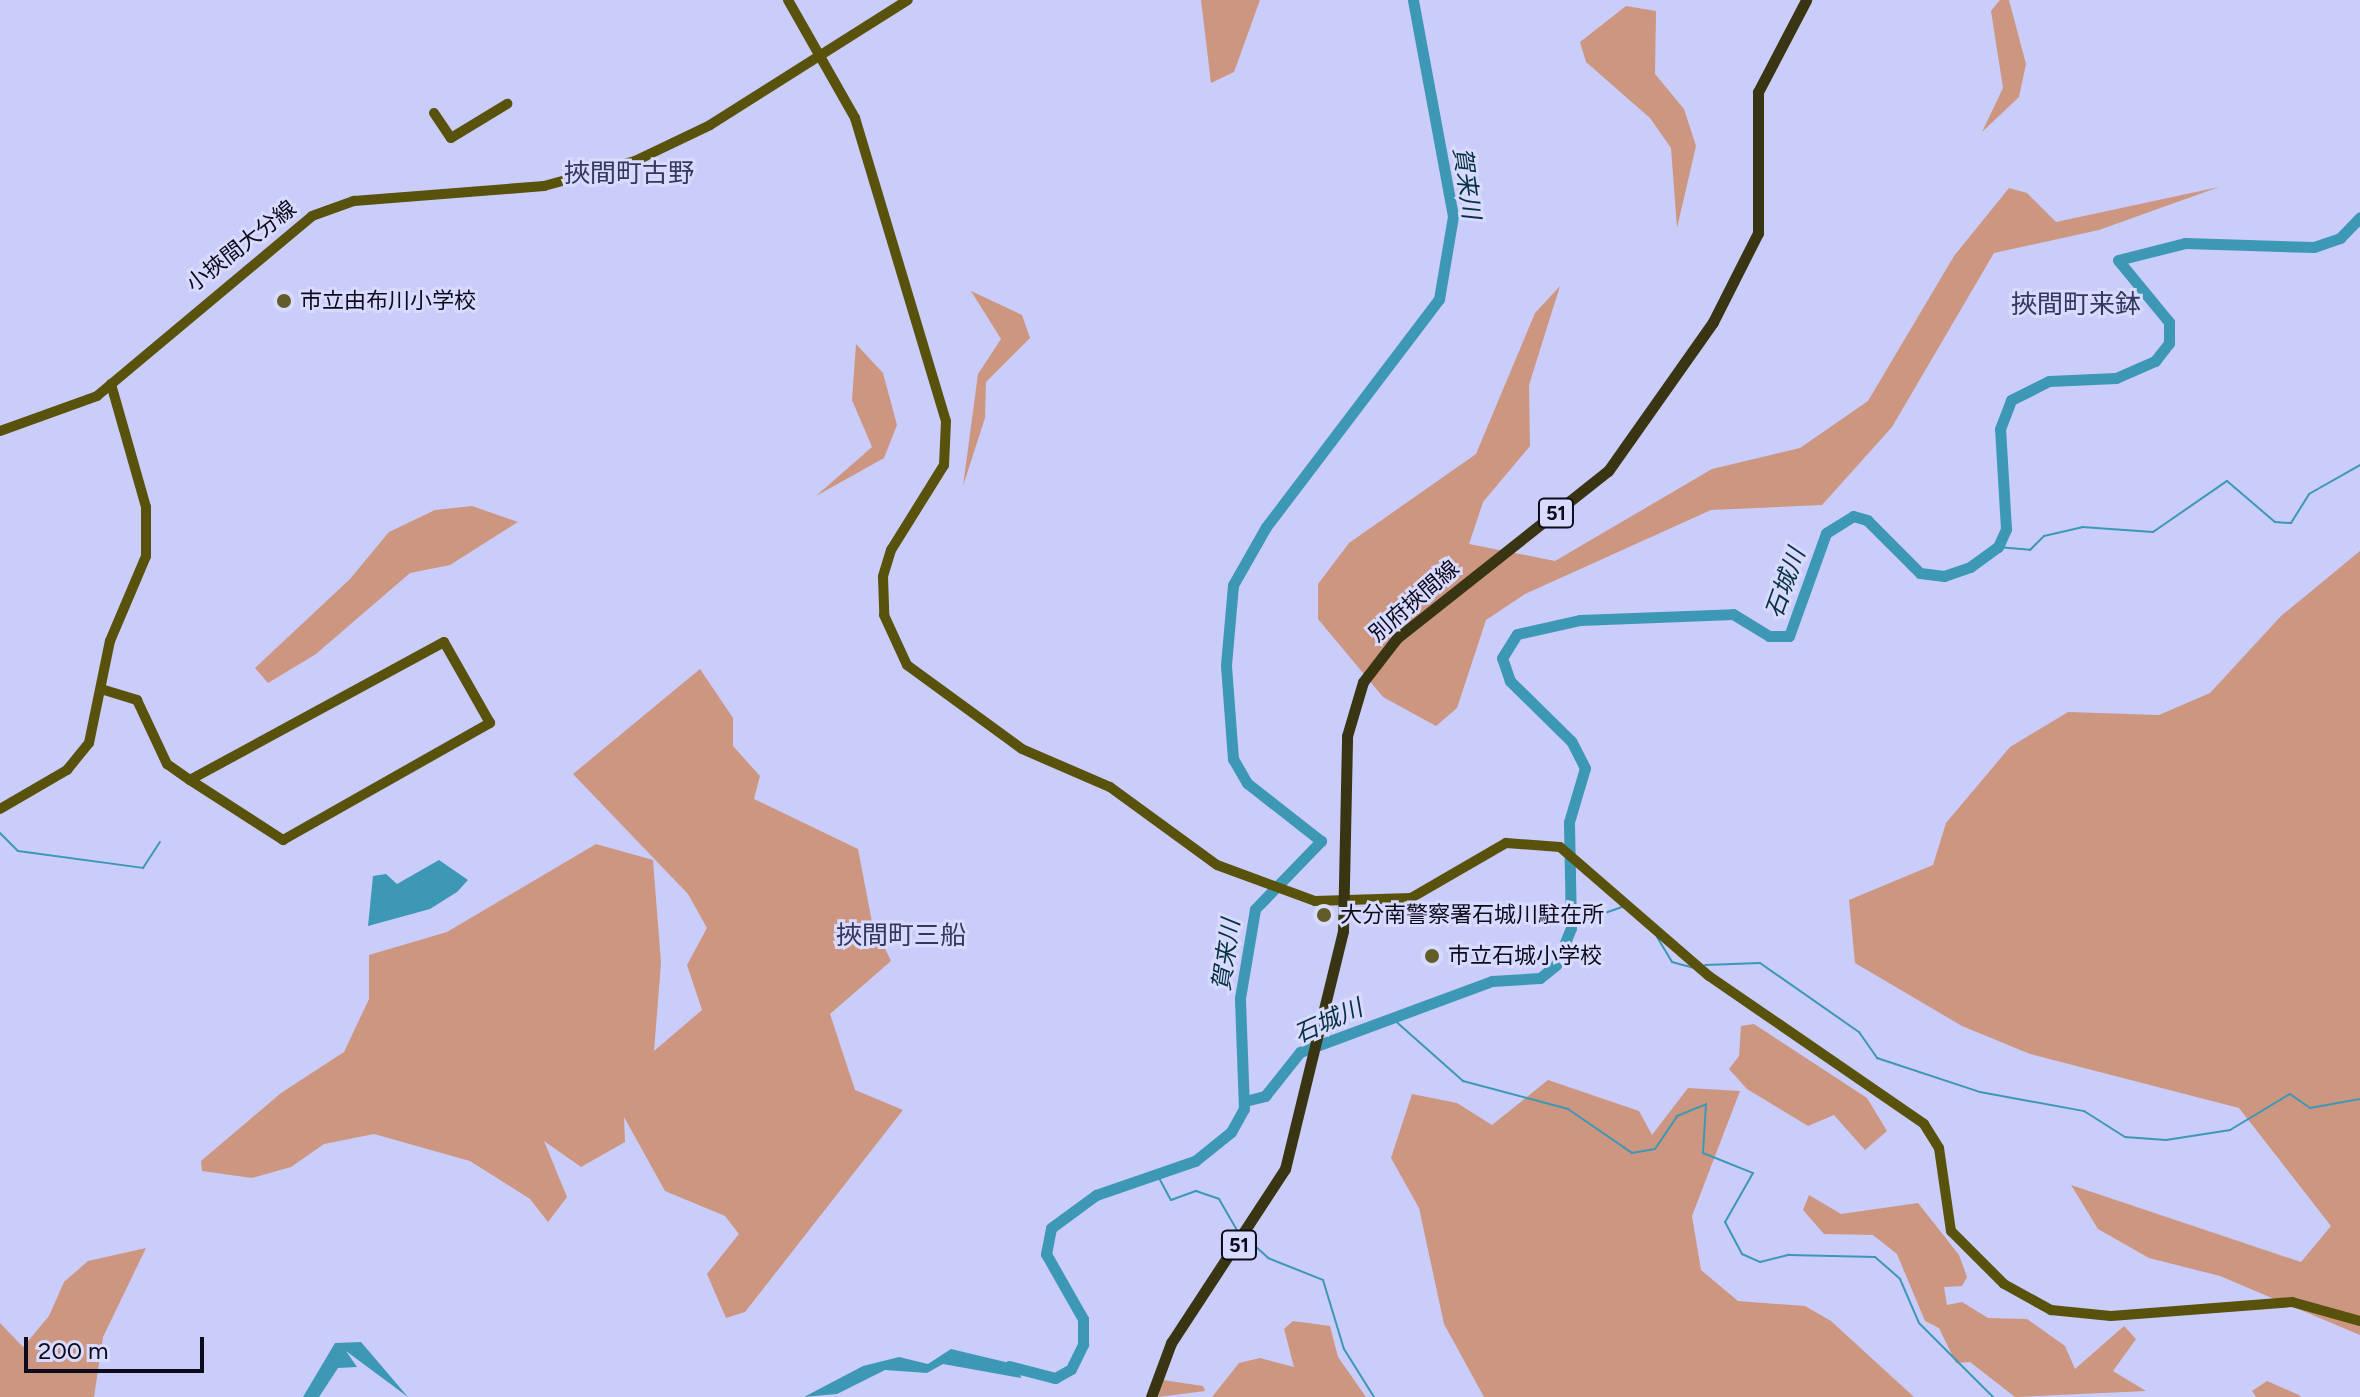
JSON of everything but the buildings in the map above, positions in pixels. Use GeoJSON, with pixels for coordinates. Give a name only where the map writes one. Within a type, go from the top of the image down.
{"type":"FeatureCollection","features":[{"type":"Feature","properties":{"kind":"main road","name":"別府挾間線"},"geometry":{"type":"LineString","coordinates":[[1151,1397],[1171,1343],[1272,1196],[1307,1083],[1348,903],[1347,736],[1363,682],[1397,638],[1608,471],[1713,322],[1758,233],[1758,92],[1806,0]]}},
{"type":"Feature","properties":{"kind":"street"},"geometry":{"type":"LineString","coordinates":[[788,0],[820,56],[869,156],[946,421],[944,465],[891,550],[883,577],[894,644],[936,689],[1022,749],[1110,787],[1151,823],[1244,879],[1315,901],[1348,903],[1411,898],[1506,843],[1549,843],[1575,855],[1667,944],[1924,1124],[1939,1148],[1951,1231],[2024,1298],[2080,1317],[2258,1301],[2314,1306],[2360,1321]]}},
{"type":"Feature","properties":{"kind":"street","name":"小挾間大分線"},"geometry":{"type":"LineString","coordinates":[[0,431],[68,411],[111,384],[179,319],[312,216],[354,201],[507,191],[603,172],[693,134],[908,0]]}},
{"type":"Feature","properties":{"kind":"street"},"geometry":{"type":"LineString","coordinates":[[434,113],[451,138],[507,104]]}},
{"type":"Feature","properties":{"kind":"street"},"geometry":{"type":"LineString","coordinates":[[0,809],[82,754],[101,689],[110,641],[149,536],[111,384]]}},
{"type":"Feature","properties":{"kind":"street"},"geometry":{"type":"LineString","coordinates":[[101,689],[137,700],[158,753],[190,780],[283,840],[490,723],[444,642],[190,780]]}},
{"type":"Feature","properties":{"kind":"shaded area"},"geometry":{"type":"Polygon","coordinates":[[[1201,0],[1260,0],[1234,72],[1211,83],[1201,0]]]}},
{"type":"Feature","properties":{"kind":"shaded area"},"geometry":{"type":"Polygon","coordinates":[[[2000,0],[2009,0],[2026,64],[2019,97],[1982,132],[2003,88],[1991,11],[2000,0]]]}},
{"type":"Feature","properties":{"kind":"shaded area"},"geometry":{"type":"Polygon","coordinates":[[[1626,6],[1656,11],[1655,74],[1684,109],[1696,146],[1677,228],[1671,148],[1650,118],[1586,62],[1580,42],[1626,6]]]}},
{"type":"Feature","properties":{"kind":"shaded area"},"geometry":{"type":"Polygon","coordinates":[[[2219,187],[2099,230],[1994,253],[1892,427],[1822,505],[1711,510],[1525,594],[1486,620],[1457,708],[1436,726],[1383,697],[1318,619],[1318,584],[1349,543],[1476,454],[1535,313],[1560,286],[1529,385],[1530,446],[1483,502],[1469,544],[1555,561],[1712,469],[1800,448],[1868,401],[1954,256],[2009,188],[2027,193],[2056,222],[2219,187]]]}},
{"type":"Feature","properties":{"kind":"shaded area"},"geometry":{"type":"Polygon","coordinates":[[[971,291],[1022,315],[1030,338],[986,382],[985,418],[963,486],[978,374],[1001,339],[971,291]]]}},
{"type":"Feature","properties":{"kind":"shaded area"},"geometry":{"type":"Polygon","coordinates":[[[856,344],[883,373],[897,425],[884,458],[816,496],[872,447],[852,400],[856,344]]]}},
{"type":"Feature","properties":{"kind":"shaded area"},"geometry":{"type":"Polygon","coordinates":[[[472,506],[518,522],[450,565],[410,573],[316,654],[268,683],[255,668],[350,579],[389,532],[435,510],[472,506]]]}},
{"type":"Feature","properties":{"kind":"shaded area"},"geometry":{"type":"Polygon","coordinates":[[[2360,551],[2360,1335],[2220,1276],[2149,1258],[2098,1229],[2071,1185],[2301,1262],[2331,1226],[2239,1108],[2030,1054],[1962,1026],[1855,963],[1849,900],[1933,865],[1946,823],[2010,747],[2068,712],[2159,715],[2210,693],[2281,616],[2360,551]]]}},
{"type":"Feature","properties":{"kind":"shaded area"},"geometry":{"type":"Polygon","coordinates":[[[700,669],[733,718],[733,746],[760,776],[754,799],[858,849],[872,922],[891,961],[830,1014],[855,1090],[903,1110],[745,1312],[726,1318],[707,1274],[739,1234],[725,1216],[665,1191],[624,1117],[625,1142],[581,1167],[544,1141],[567,1197],[548,1222],[530,1199],[470,1161],[374,1134],[324,1144],[291,1167],[252,1178],[202,1171],[201,1161],[281,1093],[344,1052],[369,999],[369,955],[447,932],[596,844],[653,860],[661,963],[654,1051],[702,1010],[687,965],[707,928],[688,894],[573,774],[700,669]]]}},
{"type":"Feature","properties":{"kind":"shaded area"},"geometry":{"type":"Polygon","coordinates":[[[1754,1024],[1867,1098],[1887,1131],[1865,1150],[1834,1115],[1808,1126],[1747,1089],[1729,1069],[1739,1056],[1741,1026],[1754,1024]]]}},
{"type":"Feature","properties":{"kind":"shaded area"},"geometry":{"type":"Polygon","coordinates":[[[1548,1080],[1639,1111],[1652,1135],[1688,1088],[1740,1091],[1692,1216],[1701,1270],[1738,1301],[1805,1306],[1831,1321],[1914,1397],[1484,1397],[1444,1324],[1419,1208],[1391,1158],[1412,1094],[1457,1103],[1492,1125],[1548,1080]]]}},
{"type":"Feature","properties":{"kind":"shaded area"},"geometry":{"type":"Polygon","coordinates":[[[1809,1195],[1841,1214],[1918,1203],[1959,1255],[1967,1277],[1962,1286],[1944,1287],[1947,1305],[1962,1302],[1988,1318],[2027,1319],[2065,1346],[2075,1369],[2124,1326],[2136,1339],[2113,1371],[2146,1391],[2015,1397],[1970,1362],[1956,1363],[1939,1328],[1925,1321],[1897,1254],[1873,1235],[1824,1234],[1803,1210],[1809,1195]]]}},
{"type":"Feature","properties":{"kind":"shaded area"},"geometry":{"type":"Polygon","coordinates":[[[146,1248],[103,1337],[94,1397],[0,1397],[0,1323],[23,1347],[49,1316],[64,1282],[88,1261],[146,1248]]]}},
{"type":"Feature","properties":{"kind":"shaded area"},"geometry":{"type":"Polygon","coordinates":[[[1293,1321],[1330,1326],[1338,1357],[1366,1397],[1212,1397],[1239,1363],[1260,1358],[1294,1367],[1284,1329],[1293,1321]]]}},
{"type":"Feature","properties":{"kind":"shaded area"},"geometry":{"type":"Polygon","coordinates":[[[1163,1380],[1203,1386],[1205,1391],[1158,1397],[1163,1380]]]}},
{"type":"Feature","properties":{"kind":"shaded area"},"geometry":{"type":"Polygon","coordinates":[[[2267,1381],[2301,1397],[2256,1397],[2252,1391],[2267,1381]]]}},
{"type":"Feature","properties":{"kind":"water"},"geometry":{"type":"Polygon","coordinates":[[[439,860],[468,880],[457,892],[430,909],[368,926],[373,876],[386,874],[397,884],[439,860]]]}},
{"type":"Feature","properties":{"kind":"water"},"geometry":{"type":"Polygon","coordinates":[[[361,1342],[408,1397],[346,1351],[357,1367],[338,1368],[319,1397],[303,1397],[335,1343],[361,1342]]]}},
{"type":"Feature","properties":{"kind":"water"},"geometry":{"type":"Polygon","coordinates":[[[951,1349],[1018,1365],[1021,1378],[943,1364],[927,1373],[885,1370],[837,1394],[804,1397],[863,1366],[899,1357],[928,1364],[951,1349]]]}},
{"type":"Feature","properties":{"kind":"waterway","name":"賀来川"},"geometry":{"type":"LineString","coordinates":[[1009,1366],[1055,1378],[1071,1369],[1083,1344],[1083,1319],[1046,1254],[1051,1228],[1096,1195],[1195,1161],[1231,1132],[1244,1109],[1240,998],[1255,909],[1321,841],[1247,783],[1233,759],[1226,665],[1233,585],[1266,527],[1439,299],[1453,216],[1413,0]]}},
{"type":"Feature","properties":{"kind":"waterway","name":"石城川"},"geometry":{"type":"LineString","coordinates":[[1245,1101],[1265,1096],[1300,1052],[1492,981],[1540,978],[1556,965],[1571,928],[1569,822],[1585,768],[1571,741],[1510,681],[1502,658],[1517,634],[1580,620],[1733,614],[1769,636],[1789,636],[1826,533],[1853,516],[1867,520],[1920,573],[1944,576],[1970,567],[1998,547],[2006,529],[2000,429],[2011,400],[2049,381],[2116,378],[2155,361],[2169,343],[2169,322],[2118,260],[2185,243],[2314,247],[2340,238],[2360,217]]}},
{"type":"Feature","properties":{"kind":"waterway"},"geometry":{"type":"LineString","coordinates":[[1998,547],[2030,550],[2044,536],[2082,527],[2153,532],[2227,481],[2275,522],[2291,523],[2309,494],[2360,465]]}},
{"type":"Feature","properties":{"kind":"waterway"},"geometry":{"type":"LineString","coordinates":[[0,833],[18,851],[143,868],[160,842]]}},
{"type":"Feature","properties":{"kind":"waterway"},"geometry":{"type":"LineString","coordinates":[[1571,925],[1622,907]]}},
{"type":"Feature","properties":{"kind":"waterway"},"geometry":{"type":"LineString","coordinates":[[1657,937],[1672,962],[1695,968]]}},
{"type":"Feature","properties":{"kind":"waterway"},"geometry":{"type":"LineString","coordinates":[[1705,965],[1760,963],[1859,1032],[1877,1058],[1980,1092],[2084,1111],[2125,1137],[2166,1140],[2230,1130],[2290,1094],[2310,1108],[2360,1099]]}},
{"type":"Feature","properties":{"kind":"waterway"},"geometry":{"type":"LineString","coordinates":[[1392,1018],[1463,1081],[1568,1109],[1632,1153],[1655,1149],[1677,1116],[1706,1104],[1703,1153],[1753,1173],[1725,1222],[1742,1254],[1760,1262],[1789,1255],[1875,1257],[1900,1279],[1919,1323],[1993,1397]]}},
{"type":"Feature","properties":{"kind":"waterway"},"geometry":{"type":"LineString","coordinates":[[1158,1176],[1171,1200],[1196,1191],[1219,1199],[1237,1230]]}},
{"type":"Feature","properties":{"kind":"waterway"},"geometry":{"type":"LineString","coordinates":[[1245,1237],[1268,1258],[1323,1280],[1344,1349],[1374,1397]]}},
{"type":"Feature","properties":{"kind":"place","name":"市立由布川小学校"},"geometry":{"type":"Point","coordinates":[284,301]}},
{"type":"Feature","properties":{"kind":"place","name":"大分南警察署石城川駐在所"},"geometry":{"type":"Point","coordinates":[1324,915]}},
{"type":"Feature","properties":{"kind":"place","name":"市立石城小学校"},"geometry":{"type":"Point","coordinates":[1432,956]}},
{"type":"Feature","properties":{"kind":"district","name":"挾間町古野"},"geometry":{"type":"Point","coordinates":[629,174]}},
{"type":"Feature","properties":{"kind":"district","name":"挾間町来鉢"},"geometry":{"type":"Point","coordinates":[2076,305]}},
{"type":"Feature","properties":{"kind":"district","name":"挾間町三船"},"geometry":{"type":"Point","coordinates":[901,936]}}]}
